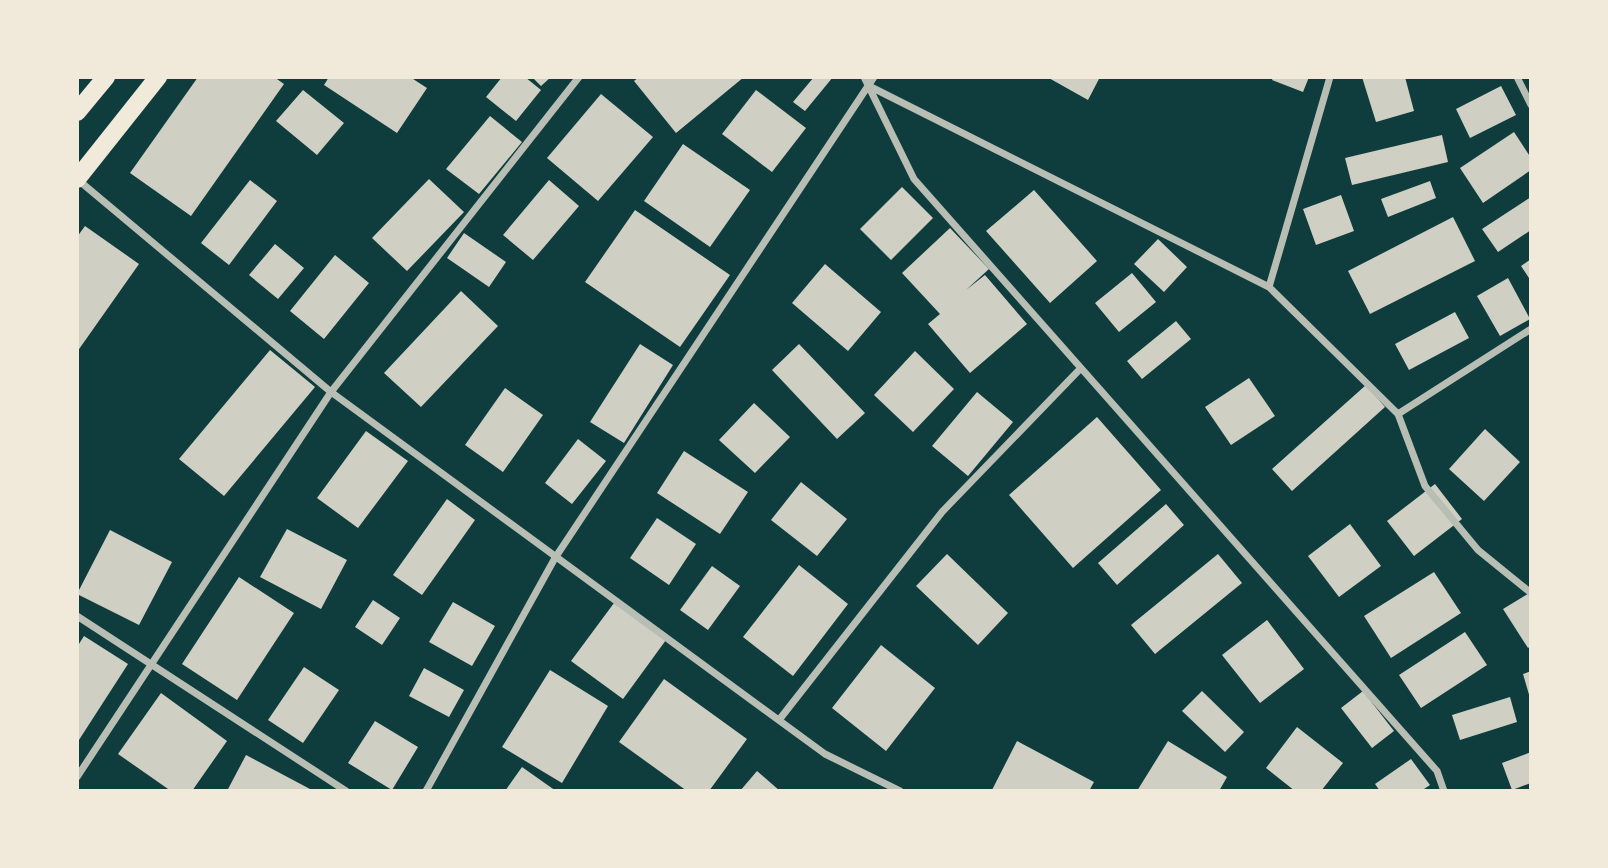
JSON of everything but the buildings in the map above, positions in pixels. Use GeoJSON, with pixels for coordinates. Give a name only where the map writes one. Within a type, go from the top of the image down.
{"type":"FeatureCollection","features":[{"type":"Feature","properties":{"kind":"main road"},"geometry":{"type":"LineString","coordinates":[[77,113],[106,77]]}},
{"type":"Feature","properties":{"kind":"main road"},"geometry":{"type":"LineString","coordinates":[[77,179],[158,77]]}},
{"type":"Feature","properties":{"kind":"street"},"geometry":{"type":"LineString","coordinates":[[77,777],[331,391],[579,77]]}},
{"type":"Feature","properties":{"kind":"street"},"geometry":{"type":"LineString","coordinates":[[864,77],[914,179],[1437,771],[1444,791]]}},
{"type":"Feature","properties":{"kind":"street"},"geometry":{"type":"LineString","coordinates":[[426,791],[555,558],[874,77]]}},
{"type":"Feature","properties":{"kind":"street"},"geometry":{"type":"LineString","coordinates":[[1269,287],[1330,77]]}},
{"type":"Feature","properties":{"kind":"street"},"geometry":{"type":"LineString","coordinates":[[1517,77],[1531,105]]}},
{"type":"Feature","properties":{"kind":"street"},"geometry":{"type":"LineString","coordinates":[[869,86],[1269,287],[1398,414],[1425,486],[1478,550],[1531,593]]}},
{"type":"Feature","properties":{"kind":"street"},"geometry":{"type":"LineString","coordinates":[[77,179],[331,391],[555,558],[825,754],[883,788],[900,791]]}},
{"type":"Feature","properties":{"kind":"street"},"geometry":{"type":"LineString","coordinates":[[1398,414],[1531,329]]}},
{"type":"Feature","properties":{"kind":"street"},"geometry":{"type":"LineString","coordinates":[[779,720],[942,512],[1081,368]]}},
{"type":"Feature","properties":{"kind":"street"},"geometry":{"type":"LineString","coordinates":[[77,616],[346,791]]}}]}
